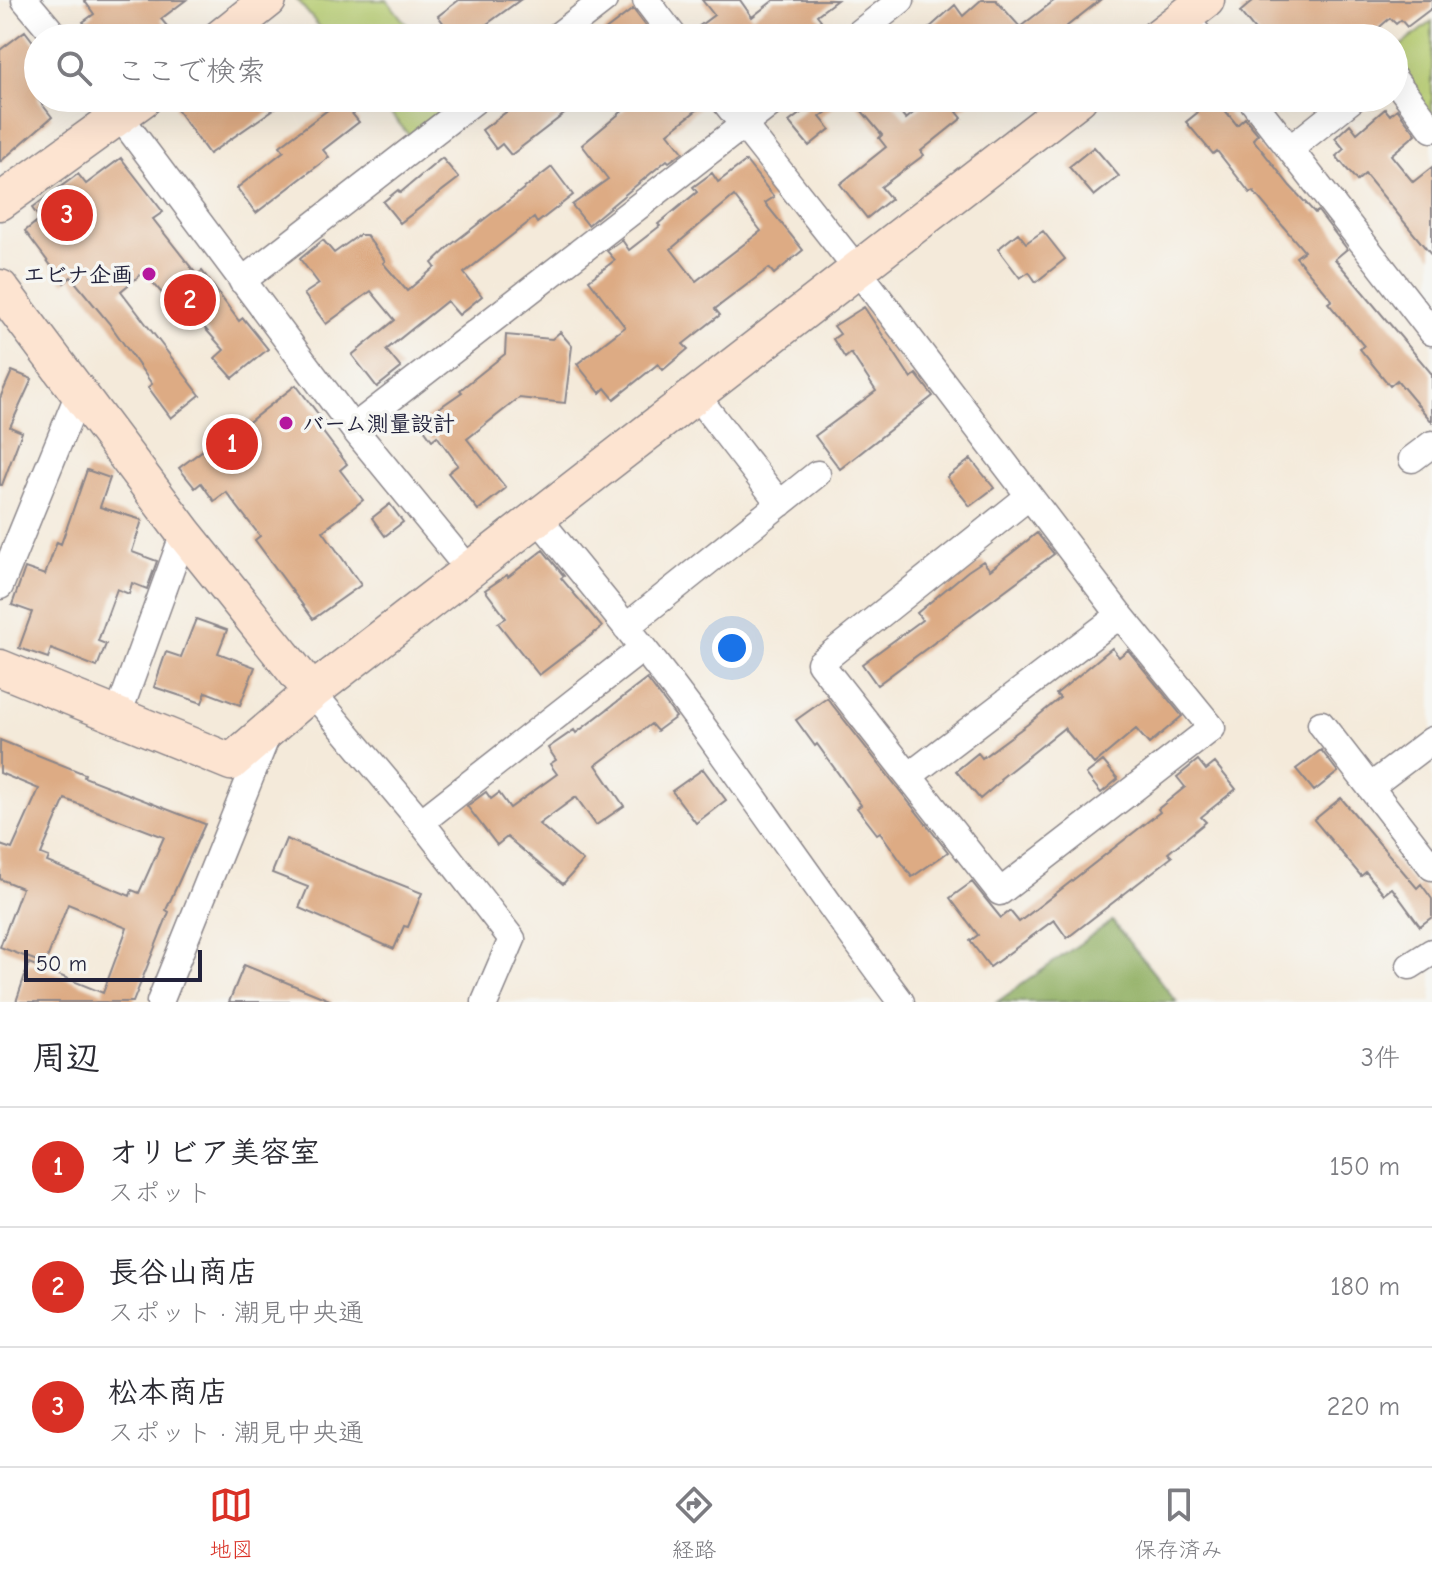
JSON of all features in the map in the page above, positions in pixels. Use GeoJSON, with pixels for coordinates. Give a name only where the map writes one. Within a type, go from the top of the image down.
{"type":"FeatureCollection","features":[{"type":"Feature","properties":{"kind":"street"},"geometry":{"type":"LineString","coordinates":[[25,0],[45,24]]}},
{"type":"Feature","properties":{"kind":"street"},"geometry":{"type":"LineString","coordinates":[[238,24],[268,0]]}},
{"type":"Feature","properties":{"kind":"street"},"geometry":{"type":"LineString","coordinates":[[573,24],[604,0]]}},
{"type":"Feature","properties":{"kind":"street"},"geometry":{"type":"LineString","coordinates":[[646,0],[664,24]]}},
{"type":"Feature","properties":{"kind":"street"},"geometry":{"type":"LineString","coordinates":[[871,24],[901,0]]}},
{"type":"Feature","properties":{"kind":"street"},"geometry":{"type":"LineString","coordinates":[[1408,97],[1432,129]]}},
{"type":"Feature","properties":{"kind":"street"},"geometry":{"type":"LineString","coordinates":[[0,202],[114,112]]}},
{"type":"Feature","properties":{"kind":"street"},"geometry":{"type":"LineString","coordinates":[[129,112],[242,281],[353,428],[470,571]]}},
{"type":"Feature","properties":{"kind":"street"},"geometry":{"type":"LineString","coordinates":[[242,281],[460,112]]}},
{"type":"Feature","properties":{"kind":"street"},"geometry":{"type":"LineString","coordinates":[[733,112],[856,268],[1028,497],[1212,728],[1000,892],[820,663],[1028,497]]}},
{"type":"Feature","properties":{"kind":"street"},"geometry":{"type":"LineString","coordinates":[[353,428],[760,112]]}},
{"type":"Feature","properties":{"kind":"street"},"geometry":{"type":"LineString","coordinates":[[0,668],[231,762],[312,692],[1061,112]]}},
{"type":"Feature","properties":{"kind":"street"},"geometry":{"type":"LineString","coordinates":[[1261,112],[1432,332]]}},
{"type":"Feature","properties":{"kind":"street"},"geometry":{"type":"LineString","coordinates":[[1291,148],[1336,112]]}},
{"type":"Feature","properties":{"kind":"street"},"geometry":{"type":"LineString","coordinates":[[0,288],[184,533],[421,822],[512,939],[485,1002]]}},
{"type":"Feature","properties":{"kind":"street"},"geometry":{"type":"LineString","coordinates":[[0,586],[79,393]]}},
{"type":"Feature","properties":{"kind":"street"},"geometry":{"type":"LineString","coordinates":[[695,394],[780,504]]}},
{"type":"Feature","properties":{"kind":"street"},"geometry":{"type":"LineString","coordinates":[[626,627],[817,474]]}},
{"type":"Feature","properties":{"kind":"street"},"geometry":{"type":"LineString","coordinates":[[537,517],[643,648],[724,755],[819,892],[901,1002]]}},
{"type":"Feature","properties":{"kind":"street"},"geometry":{"type":"LineString","coordinates":[[118,715],[184,533]]}},
{"type":"Feature","properties":{"kind":"street"},"geometry":{"type":"LineString","coordinates":[[909,776],[1120,615]]}},
{"type":"Feature","properties":{"kind":"street"},"geometry":{"type":"LineString","coordinates":[[421,822],[643,648]]}},
{"type":"Feature","properties":{"kind":"street"},"geometry":{"type":"LineString","coordinates":[[1321,724],[1432,867]]}},
{"type":"Feature","properties":{"kind":"street"},"geometry":{"type":"LineString","coordinates":[[160,1002],[269,729]]}},
{"type":"Feature","properties":{"kind":"street"},"geometry":{"type":"LineString","coordinates":[[1370,787],[1432,740]]}},
{"type":"Feature","properties":{"kind":"green space"},"geometry":{"type":"Polygon","coordinates":[[[297,0],[387,0],[406,24],[317,24],[297,0]]]}},
{"type":"Feature","properties":{"kind":"green space"},"geometry":{"type":"Polygon","coordinates":[[[1432,21],[1432,129],[1408,97],[1408,40],[1432,21]]]}},
{"type":"Feature","properties":{"kind":"green space"},"geometry":{"type":"Polygon","coordinates":[[[390,112],[451,112],[417,145],[390,112]]]}},
{"type":"Feature","properties":{"kind":"green space"},"geometry":{"type":"Polygon","coordinates":[[[1112,921],[1177,1002],[997,1002],[1112,921]]]}},
{"type":"Feature","properties":{"kind":"building"},"geometry":{"type":"Polygon","coordinates":[[[84,0],[186,0],[161,19],[165,24],[85,24],[83,22],[94,14],[84,0]]]}},
{"type":"Feature","properties":{"kind":"building"},"geometry":{"type":"Polygon","coordinates":[[[459,0],[520,0],[487,24],[444,24],[438,16],[459,0]]]}},
{"type":"Feature","properties":{"kind":"building"},"geometry":{"type":"Polygon","coordinates":[[[702,0],[740,0],[752,17],[774,0],[837,0],[817,15],[821,20],[816,24],[702,24],[714,15],[702,0]]]}},
{"type":"Feature","properties":{"kind":"building"},"geometry":{"type":"Polygon","coordinates":[[[981,0],[996,0],[1017,24],[934,24],[955,5],[963,16],[981,0]]]}},
{"type":"Feature","properties":{"kind":"building"},"geometry":{"type":"Polygon","coordinates":[[[1055,0],[1100,0],[1070,24],[1024,24],[1055,0]]]}},
{"type":"Feature","properties":{"kind":"building"},"geometry":{"type":"Polygon","coordinates":[[[1254,0],[1432,0],[1432,8],[1408,26],[1401,20],[1396,24],[1390,18],[1383,24],[1250,24],[1240,12],[1254,0]]]}},
{"type":"Feature","properties":{"kind":"building"},"geometry":{"type":"Polygon","coordinates":[[[633,9],[644,24],[613,24],[633,9]]]}},
{"type":"Feature","properties":{"kind":"building"},"geometry":{"type":"Polygon","coordinates":[[[24,32],[24,112],[48,112],[52,117],[0,162],[0,50],[24,32]]]}},
{"type":"Feature","properties":{"kind":"building"},"geometry":{"type":"Polygon","coordinates":[[[179,112],[270,112],[209,154],[179,112]]]}},
{"type":"Feature","properties":{"kind":"building"},"geometry":{"type":"Polygon","coordinates":[[[325,112],[351,112],[359,122],[323,150],[329,157],[256,213],[237,188],[284,151],[280,146],[325,112]]]}},
{"type":"Feature","properties":{"kind":"building"},"geometry":{"type":"Polygon","coordinates":[[[506,112],[567,112],[511,155],[502,144],[496,149],[482,130],[506,112]]]}},
{"type":"Feature","properties":{"kind":"building"},"geometry":{"type":"Polygon","coordinates":[[[621,112],[694,112],[668,133],[683,152],[669,162],[667,160],[588,225],[572,205],[608,179],[582,145],[621,112]]]}},
{"type":"Feature","properties":{"kind":"building"},"geometry":{"type":"Polygon","coordinates":[[[802,112],[827,112],[820,117],[830,129],[809,146],[789,122],[802,112]]]}},
{"type":"Feature","properties":{"kind":"building"},"geometry":{"type":"Polygon","coordinates":[[[863,112],[900,112],[906,119],[914,112],[957,112],[962,118],[921,151],[924,155],[881,187],[891,199],[867,218],[840,184],[886,147],[879,138],[882,135],[863,112]]]}},
{"type":"Feature","properties":{"kind":"building"},"geometry":{"type":"Polygon","coordinates":[[[1226,112],[1237,125],[1245,118],[1258,134],[1253,139],[1290,186],[1315,213],[1318,211],[1347,249],[1335,259],[1432,374],[1432,422],[1397,380],[1390,386],[1360,349],[1364,346],[1328,303],[1332,300],[1296,257],[1304,251],[1253,191],[1250,193],[1217,151],[1213,154],[1186,122],[1197,113],[1226,112]]]}},
{"type":"Feature","properties":{"kind":"building"},"geometry":{"type":"Polygon","coordinates":[[[1382,112],[1390,115],[1399,112],[1416,134],[1391,155],[1413,182],[1432,167],[1432,256],[1365,174],[1357,181],[1336,156],[1344,149],[1335,138],[1350,124],[1357,133],[1382,112]]]}},
{"type":"Feature","properties":{"kind":"building"},"geometry":{"type":"Polygon","coordinates":[[[1094,147],[1119,176],[1094,196],[1069,167],[1094,147]]]}},
{"type":"Feature","properties":{"kind":"building"},"geometry":{"type":"Polygon","coordinates":[[[121,158],[163,212],[153,219],[197,275],[202,271],[239,321],[243,318],[268,349],[233,378],[215,358],[224,350],[195,317],[187,323],[144,272],[121,291],[200,395],[171,418],[148,387],[152,384],[109,323],[71,277],[64,283],[25,231],[40,219],[32,208],[78,174],[86,184],[121,158]]]}},
{"type":"Feature","properties":{"kind":"building"},"geometry":{"type":"Polygon","coordinates":[[[442,158],[459,178],[400,223],[383,202],[398,190],[400,193],[442,158]]]}},
{"type":"Feature","properties":{"kind":"building"},"geometry":{"type":"Polygon","coordinates":[[[746,161],[774,197],[765,203],[803,250],[774,274],[769,268],[715,309],[720,315],[683,344],[688,349],[663,370],[658,364],[614,399],[605,388],[600,393],[577,364],[625,327],[589,280],[615,260],[607,251],[622,240],[629,250],[697,192],[693,187],[712,173],[718,182],[746,161]],[[734,196],[671,249],[696,281],[761,231],[734,196]]]}},
{"type":"Feature","properties":{"kind":"building"},"geometry":{"type":"Polygon","coordinates":[[[552,167],[573,195],[537,223],[534,218],[464,273],[482,296],[459,315],[447,301],[386,350],[401,368],[377,387],[352,355],[395,320],[371,291],[326,324],[304,294],[319,284],[300,259],[323,240],[334,253],[359,235],[366,235],[385,261],[383,263],[407,291],[435,267],[432,263],[452,244],[552,167]]]}},
{"type":"Feature","properties":{"kind":"building"},"geometry":{"type":"Polygon","coordinates":[[[1043,231],[1065,259],[1036,282],[1029,272],[1020,278],[998,249],[1018,233],[1026,243],[1043,231]]]}},
{"type":"Feature","properties":{"kind":"building"},"geometry":{"type":"Polygon","coordinates":[[[864,307],[911,378],[916,374],[933,396],[840,469],[815,436],[876,391],[851,353],[845,358],[833,339],[840,334],[834,326],[864,307]]]}},
{"type":"Feature","properties":{"kind":"building"},"geometry":{"type":"Polygon","coordinates":[[[560,332],[572,346],[565,403],[519,398],[467,439],[506,488],[478,510],[448,473],[458,465],[437,436],[432,440],[419,422],[462,392],[460,390],[505,354],[506,335],[552,339],[560,332]]]}},
{"type":"Feature","properties":{"kind":"building"},"geometry":{"type":"Polygon","coordinates":[[[12,371],[32,379],[10,427],[22,432],[0,485],[0,398],[12,371]]]}},
{"type":"Feature","properties":{"kind":"building"},"geometry":{"type":"Polygon","coordinates":[[[296,385],[325,423],[319,427],[347,464],[340,470],[363,500],[323,531],[361,585],[313,619],[255,540],[260,536],[226,492],[214,501],[201,483],[195,488],[179,468],[238,424],[241,428],[296,385]]]}},
{"type":"Feature","properties":{"kind":"building"},"geometry":{"type":"Polygon","coordinates":[[[971,459],[994,488],[970,506],[947,477],[971,459]]]}},
{"type":"Feature","properties":{"kind":"building"},"geometry":{"type":"Polygon","coordinates":[[[87,470],[110,478],[100,507],[142,520],[132,552],[157,561],[147,589],[132,583],[129,594],[117,589],[98,641],[106,644],[97,667],[51,649],[48,658],[19,648],[32,612],[12,605],[25,568],[45,575],[57,542],[61,544],[87,470]]]}},
{"type":"Feature","properties":{"kind":"building"},"geometry":{"type":"Polygon","coordinates":[[[390,504],[403,522],[385,536],[372,518],[390,504]]]}},
{"type":"Feature","properties":{"kind":"building"},"geometry":{"type":"Polygon","coordinates":[[[1037,533],[1054,554],[877,685],[862,664],[922,620],[917,613],[968,571],[983,561],[990,570],[1037,533]]]}},
{"type":"Feature","properties":{"kind":"building"},"geometry":{"type":"Polygon","coordinates":[[[543,550],[564,576],[561,578],[602,627],[539,675],[498,623],[506,618],[485,590],[543,550]]]}},
{"type":"Feature","properties":{"kind":"building"},"geometry":{"type":"Polygon","coordinates":[[[196,619],[227,630],[218,653],[255,667],[240,705],[206,692],[202,703],[154,687],[166,652],[181,657],[196,619]]]}},
{"type":"Feature","properties":{"kind":"building"},"geometry":{"type":"Polygon","coordinates":[[[1112,648],[1119,657],[1128,650],[1182,716],[1149,744],[1136,729],[1094,764],[1064,728],[980,799],[956,771],[978,753],[982,758],[1028,724],[1060,698],[1056,694],[1112,648]]]}},
{"type":"Feature","properties":{"kind":"building"},"geometry":{"type":"Polygon","coordinates":[[[647,679],[676,717],[657,731],[651,724],[596,765],[624,806],[596,825],[576,797],[539,824],[583,861],[563,884],[507,837],[497,845],[467,806],[486,792],[491,799],[499,793],[510,808],[557,774],[550,764],[556,760],[548,748],[574,730],[576,733],[647,679]]]}},
{"type":"Feature","properties":{"kind":"building"},"geometry":{"type":"Polygon","coordinates":[[[827,698],[948,852],[912,877],[880,832],[877,834],[857,808],[861,805],[796,720],[827,698]]]}},
{"type":"Feature","properties":{"kind":"building"},"geometry":{"type":"Polygon","coordinates":[[[0,740],[205,824],[166,910],[169,912],[133,1002],[16,1002],[29,963],[103,993],[127,928],[68,904],[45,964],[0,947],[22,888],[0,879],[0,845],[12,849],[39,789],[0,773],[0,740]],[[65,799],[41,854],[49,857],[47,862],[130,896],[132,890],[139,893],[164,837],[65,799]]]}},
{"type":"Feature","properties":{"kind":"building"},"geometry":{"type":"Polygon","coordinates":[[[1321,750],[1338,772],[1314,791],[1296,769],[1321,750]]]}},
{"type":"Feature","properties":{"kind":"building"},"geometry":{"type":"Polygon","coordinates":[[[1198,760],[1206,770],[1215,763],[1236,789],[1201,817],[1206,822],[1168,853],[1172,857],[1067,938],[1054,920],[990,967],[970,941],[978,935],[950,898],[972,882],[1001,918],[1010,911],[1019,922],[1160,812],[1158,809],[1185,787],[1177,777],[1198,760]]]}},
{"type":"Feature","properties":{"kind":"building"},"geometry":{"type":"Polygon","coordinates":[[[1103,761],[1118,779],[1101,793],[1086,774],[1103,761]]]}},
{"type":"Feature","properties":{"kind":"building"},"geometry":{"type":"Polygon","coordinates":[[[703,769],[726,800],[696,823],[672,791],[703,769]]]}},
{"type":"Feature","properties":{"kind":"building"},"geometry":{"type":"Polygon","coordinates":[[[1341,798],[1417,888],[1421,884],[1432,899],[1432,917],[1420,926],[1392,888],[1384,894],[1366,872],[1361,876],[1314,820],[1341,798]]]}},
{"type":"Feature","properties":{"kind":"building"},"geometry":{"type":"Polygon","coordinates":[[[286,839],[422,893],[408,927],[404,926],[394,949],[299,908],[308,887],[272,873],[286,839]]]}},
{"type":"Feature","properties":{"kind":"building"},"geometry":{"type":"Polygon","coordinates":[[[244,965],[332,1001],[332,1002],[229,1002],[244,965]]]}},
{"type":"Feature","properties":{"kind":"place","name":"松本商店"},"geometry":{"type":"Point","coordinates":[67,215]}},
{"type":"Feature","properties":{"kind":"place","name":"エビナ企画"},"geometry":{"type":"Point","coordinates":[149,274]}},
{"type":"Feature","properties":{"kind":"place","name":"長谷山商店"},"geometry":{"type":"Point","coordinates":[190,300]}},
{"type":"Feature","properties":{"kind":"place","name":"バーム測量設計"},"geometry":{"type":"Point","coordinates":[286,423]}},
{"type":"Feature","properties":{"kind":"place","name":"オリビア美容室"},"geometry":{"type":"Point","coordinates":[232,444]}}]}
